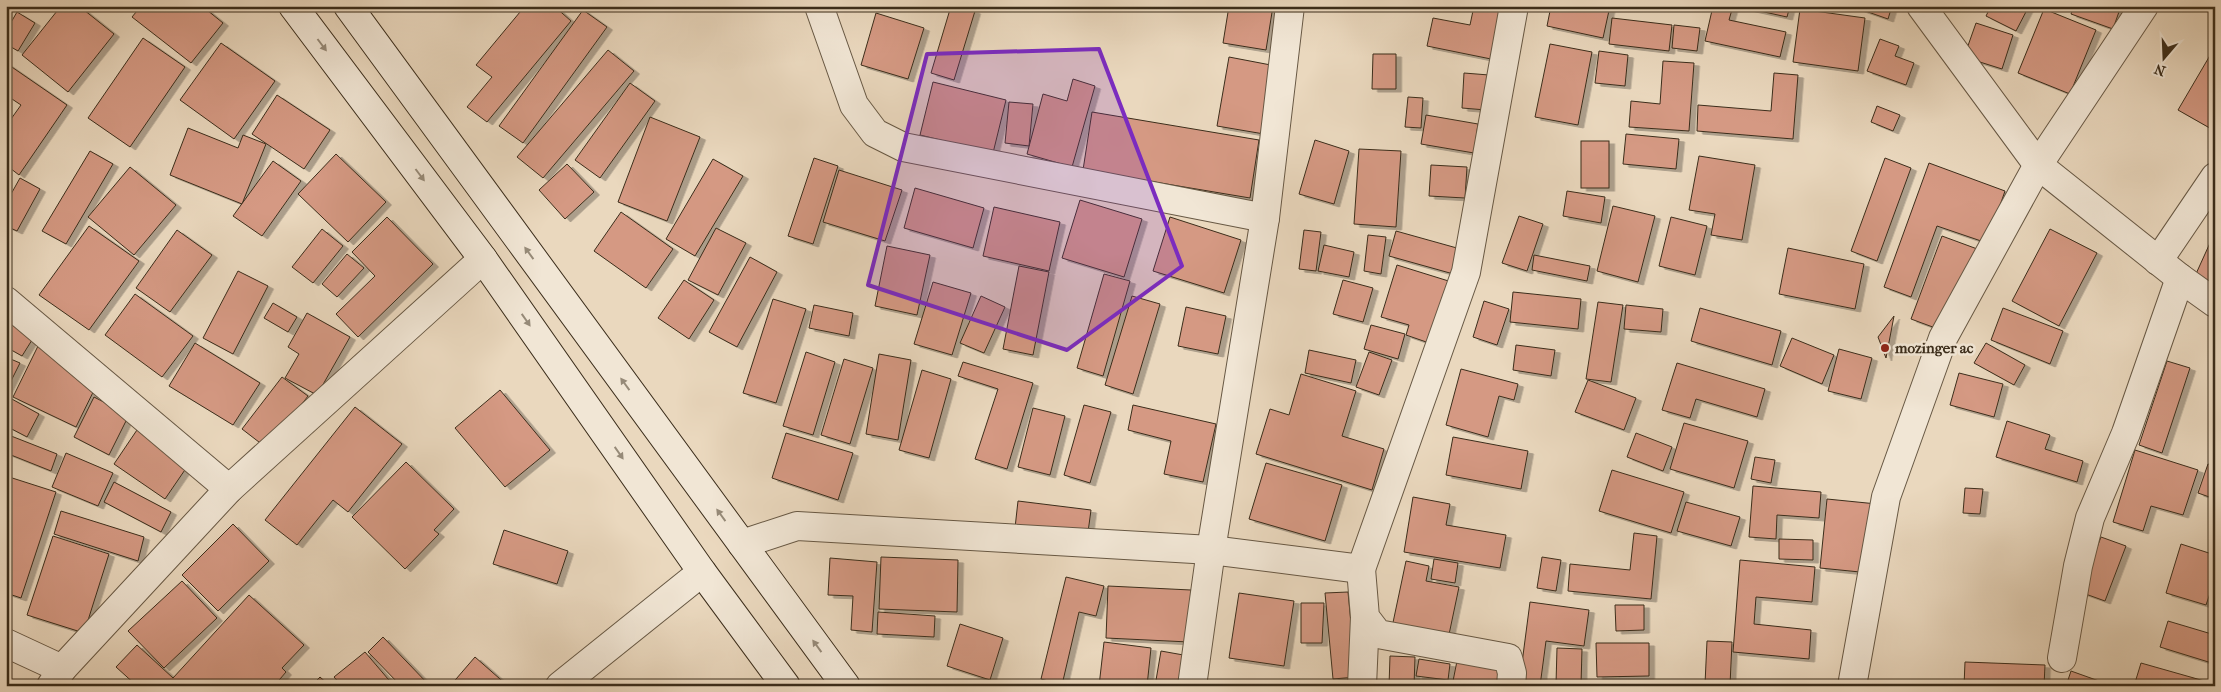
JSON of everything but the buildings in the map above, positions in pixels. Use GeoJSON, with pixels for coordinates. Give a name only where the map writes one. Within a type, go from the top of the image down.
{"type":"FeatureCollection","features":[{"type":"Feature","properties":{"kind":"street"},"geometry":{"type":"LineString","coordinates":[[293,6],[483,259],[702,572],[786,686]]}},
{"type":"Feature","properties":{"kind":"street"},"geometry":{"type":"LineString","coordinates":[[819,6],[854,105],[875,132],[903,147],[1265,218]]}},
{"type":"Feature","properties":{"kind":"street"},"geometry":{"type":"LineString","coordinates":[[1192,686],[1211,550],[1265,218],[1290,6]]}},
{"type":"Feature","properties":{"kind":"street"},"geometry":{"type":"LineString","coordinates":[[1362,686],[1365,617],[1361,569],[1466,272],[1514,6]]}},
{"type":"Feature","properties":{"kind":"street"},"geometry":{"type":"LineString","coordinates":[[1921,6],[2038,165],[2158,261],[2215,303]]}},
{"type":"Feature","properties":{"kind":"street"},"geometry":{"type":"LineString","coordinates":[[1852,686],[1886,498],[1943,338],[2038,165],[2144,6]]}},
{"type":"Feature","properties":{"kind":"street"},"geometry":{"type":"LineString","coordinates":[[351,7],[846,686]]}},
{"type":"Feature","properties":{"kind":"street"},"geometry":{"type":"LineString","coordinates":[[2158,261],[2215,178]]}},
{"type":"Feature","properties":{"kind":"street"},"geometry":{"type":"LineString","coordinates":[[6,643],[56,678],[229,489],[483,259]]}},
{"type":"Feature","properties":{"kind":"street"},"geometry":{"type":"LineString","coordinates":[[2062,658],[2078,566],[2090,518],[2126,433],[2180,278]]}},
{"type":"Feature","properties":{"kind":"street"},"geometry":{"type":"LineString","coordinates":[[6,301],[229,489]]}},
{"type":"Feature","properties":{"kind":"street"},"geometry":{"type":"LineString","coordinates":[[742,544],[797,526],[1211,550],[1361,569]]}},
{"type":"Feature","properties":{"kind":"street"},"geometry":{"type":"LineString","coordinates":[[560,686],[702,572]]}},
{"type":"Feature","properties":{"kind":"street"},"geometry":{"type":"LineString","coordinates":[[1365,617],[1378,634],[1508,658],[1512,673],[1511,686]]}},
{"type":"Feature","properties":{"kind":"highlighted area"},"geometry":{"type":"Polygon","coordinates":[[[1099,49],[1182,266],[1067,350],[868,285],[927,54],[1099,49]]]}},
{"type":"Feature","properties":{"kind":"place","name":"mozinger ac"},"geometry":{"type":"Point","coordinates":[1885,348]}}]}
